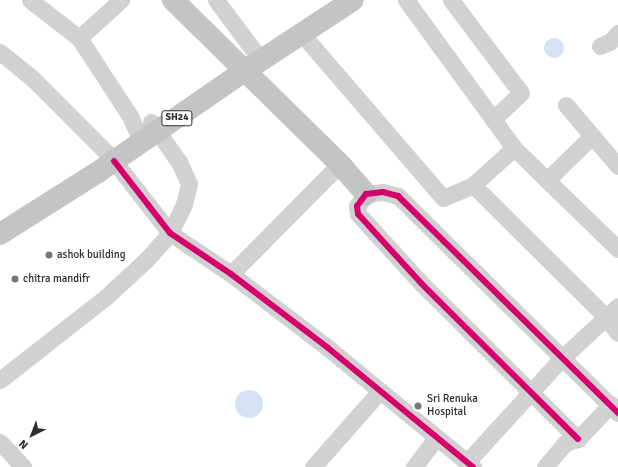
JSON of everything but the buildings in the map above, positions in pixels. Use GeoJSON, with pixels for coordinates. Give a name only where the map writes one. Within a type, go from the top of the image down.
{"type":"FeatureCollection","features":[{"type":"Feature","properties":{"kind":"main road"},"geometry":{"type":"LineString","coordinates":[[173,0],[256,55],[340,164],[366,194]]}},
{"type":"Feature","properties":{"kind":"main road","name":"SH24"},"geometry":{"type":"LineString","coordinates":[[0,234],[332,0]]}},
{"type":"Feature","properties":{"kind":"main road","name":"SH24"},"geometry":{"type":"LineString","coordinates":[[256,55],[302,34],[353,0]]}},
{"type":"Feature","properties":{"kind":"main road","name":"SH24"},"geometry":{"type":"LineString","coordinates":[[0,221],[110,157]]}},
{"type":"Feature","properties":{"kind":"street"},"geometry":{"type":"LineString","coordinates":[[0,380],[70,328],[108,296],[146,260],[170,233],[184,204],[189,184],[179,162],[149,128],[130,116],[79,38],[30,0]]}},
{"type":"Feature","properties":{"kind":"street"},"geometry":{"type":"LineString","coordinates":[[79,38],[121,0]]}},
{"type":"Feature","properties":{"kind":"street"},"geometry":{"type":"LineString","coordinates":[[216,0],[256,55]]}},
{"type":"Feature","properties":{"kind":"street"},"geometry":{"type":"LineString","coordinates":[[406,0],[514,148],[618,249]]}},
{"type":"Feature","properties":{"kind":"street"},"geometry":{"type":"LineString","coordinates":[[451,0],[520,93],[493,119]]}},
{"type":"Feature","properties":{"kind":"street"},"geometry":{"type":"LineString","coordinates":[[600,46],[611,41],[618,33]]}},
{"type":"Feature","properties":{"kind":"street"},"geometry":{"type":"LineString","coordinates":[[302,34],[444,198],[472,185],[514,148]]}},
{"type":"Feature","properties":{"kind":"street"},"geometry":{"type":"LineString","coordinates":[[0,52],[32,78],[110,157],[170,233],[231,274],[470,464],[530,393],[562,358],[611,311]]}},
{"type":"Feature","properties":{"kind":"street"},"geometry":{"type":"LineString","coordinates":[[566,105],[618,166]]}},
{"type":"Feature","properties":{"kind":"street"},"geometry":{"type":"LineString","coordinates":[[547,180],[592,136]]}},
{"type":"Feature","properties":{"kind":"street"},"geometry":{"type":"LineString","coordinates":[[231,274],[340,164]]}},
{"type":"Feature","properties":{"kind":"street"},"geometry":{"type":"LineString","coordinates":[[472,185],[611,311],[618,333]]}},
{"type":"Feature","properties":{"kind":"street"},"geometry":{"type":"LineString","coordinates":[[545,467],[565,443],[578,439],[614,408],[398,196],[383,192],[366,194],[357,206],[358,214],[421,283],[530,393],[578,439]]}},
{"type":"Feature","properties":{"kind":"street"},"geometry":{"type":"LineString","coordinates":[[313,467],[380,391]]}},
{"type":"Feature","properties":{"kind":"street"},"geometry":{"type":"LineString","coordinates":[[414,467],[436,438]]}},
{"type":"Feature","properties":{"kind":"street"},"geometry":{"type":"LineString","coordinates":[[0,442],[23,467]]}},
{"type":"Feature","properties":{"kind":"water"},"geometry":{"type":"Polygon","coordinates":[[[554,38],[561,41],[564,48],[561,55],[554,58],[547,55],[544,48],[547,41],[554,38]]]}},
{"type":"Feature","properties":{"kind":"water"},"geometry":{"type":"Polygon","coordinates":[[[249,390],[259,394],[263,404],[259,414],[249,418],[239,414],[235,404],[239,394],[249,390]]]}},
{"type":"Feature","properties":{"kind":"cycle path"},"geometry":{"type":"LineString","coordinates":[[114,161],[170,233],[231,274],[328,348],[473,467]]}},
{"type":"Feature","properties":{"kind":"cycle path"},"geometry":{"type":"LineString","coordinates":[[578,439],[421,283],[358,214],[357,206],[366,194],[383,192],[398,196],[618,413]]}},
{"type":"Feature","properties":{"kind":"place","name":"ashok building"},"geometry":{"type":"Point","coordinates":[49,255]}},
{"type":"Feature","properties":{"kind":"place","name":"chitra mandifr"},"geometry":{"type":"Point","coordinates":[15,279]}},
{"type":"Feature","properties":{"kind":"place","name":"Sri Renuka Hospital"},"geometry":{"type":"Point","coordinates":[418,406]}}]}
